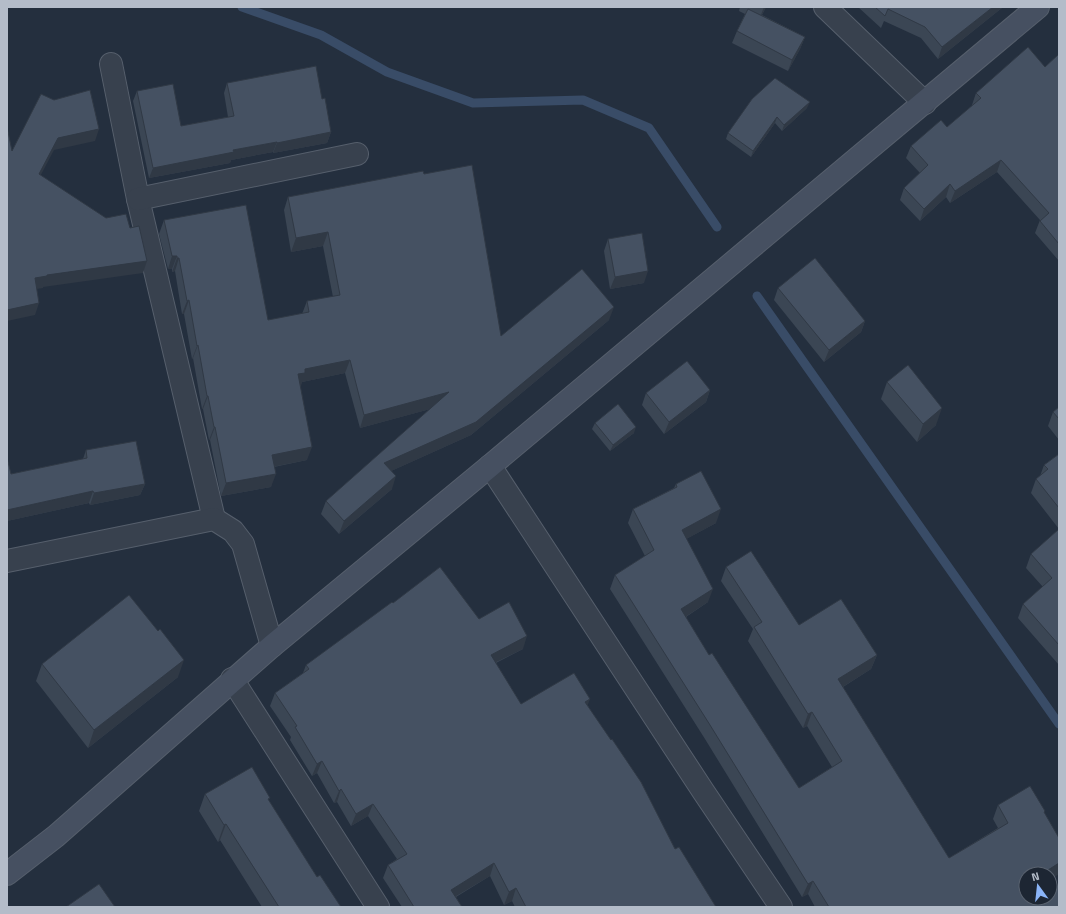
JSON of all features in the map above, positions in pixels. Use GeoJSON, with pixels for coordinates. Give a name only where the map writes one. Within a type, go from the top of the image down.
{"type":"FeatureCollection","features":[{"type":"Feature","properties":{"kind":"street"},"geometry":{"type":"LineString","coordinates":[[825,7],[925,103]]}},
{"type":"Feature","properties":{"kind":"street"},"geometry":{"type":"LineString","coordinates":[[7,874],[62,831],[168,738],[232,679],[490,466],[1038,7]]}},
{"type":"Feature","properties":{"kind":"street"},"geometry":{"type":"LineString","coordinates":[[111,64],[138,199],[214,519]]}},
{"type":"Feature","properties":{"kind":"street"},"geometry":{"type":"LineString","coordinates":[[138,199],[356,154]]}},
{"type":"Feature","properties":{"kind":"street"},"geometry":{"type":"LineString","coordinates":[[490,466],[702,791],[781,907]]}},
{"type":"Feature","properties":{"kind":"street"},"geometry":{"type":"LineString","coordinates":[[7,561],[214,519],[233,531],[243,544],[272,646]]}},
{"type":"Feature","properties":{"kind":"street"},"geometry":{"type":"LineString","coordinates":[[232,679],[378,907]]}},
{"type":"Feature","properties":{"kind":"building"},"geometry":{"type":"Polygon","coordinates":[[[875,7],[993,7],[942,47],[925,27],[888,9],[885,16],[875,7]]]}},
{"type":"Feature","properties":{"kind":"building"},"geometry":{"type":"Polygon","coordinates":[[[748,9],[805,37],[792,60],[737,31],[748,9]]]}},
{"type":"Feature","properties":{"kind":"building"},"geometry":{"type":"Polygon","coordinates":[[[1028,47],[1045,67],[1059,54],[1059,244],[1040,221],[1049,213],[1001,160],[955,191],[950,184],[924,209],[904,188],[928,165],[911,146],[941,120],[947,127],[981,98],[976,93],[1028,47]]]}},
{"type":"Feature","properties":{"kind":"building"},"geometry":{"type":"Polygon","coordinates":[[[316,66],[322,99],[325,98],[331,132],[233,150],[234,152],[153,168],[137,91],[173,84],[181,126],[234,116],[227,83],[316,66]]]}},
{"type":"Feature","properties":{"kind":"building"},"geometry":{"type":"Polygon","coordinates":[[[775,78],[810,102],[784,125],[777,117],[753,151],[728,133],[752,99],[775,78]]]}},
{"type":"Feature","properties":{"kind":"building"},"geometry":{"type":"Polygon","coordinates":[[[90,90],[99,129],[58,138],[39,174],[106,218],[126,214],[130,228],[139,226],[147,261],[35,278],[39,303],[7,310],[7,127],[12,151],[41,94],[54,100],[90,90]]]}},
{"type":"Feature","properties":{"kind":"building"},"geometry":{"type":"Polygon","coordinates":[[[472,165],[501,336],[582,269],[614,307],[476,422],[384,463],[396,476],[344,521],[326,501],[449,392],[364,415],[350,360],[305,369],[305,373],[298,374],[312,447],[272,455],[276,474],[226,483],[215,427],[207,396],[189,300],[187,301],[179,258],[177,258],[177,256],[172,256],[164,220],[246,205],[268,320],[309,312],[307,301],[340,295],[328,232],[296,238],[288,197],[423,171],[424,174],[472,165]]]}},
{"type":"Feature","properties":{"kind":"building"},"geometry":{"type":"Polygon","coordinates":[[[642,233],[648,271],[615,277],[608,239],[642,233]]]}},
{"type":"Feature","properties":{"kind":"building"},"geometry":{"type":"Polygon","coordinates":[[[815,258],[865,321],[829,350],[778,288],[815,258]]]}},
{"type":"Feature","properties":{"kind":"building"},"geometry":{"type":"Polygon","coordinates":[[[687,361],[710,390],[669,422],[646,393],[687,361]]]}},
{"type":"Feature","properties":{"kind":"building"},"geometry":{"type":"Polygon","coordinates":[[[908,365],[942,408],[923,424],[887,382],[908,365]]]}},
{"type":"Feature","properties":{"kind":"building"},"geometry":{"type":"Polygon","coordinates":[[[618,404],[636,427],[613,445],[595,423],[618,404]]]}},
{"type":"Feature","properties":{"kind":"building"},"geometry":{"type":"Polygon","coordinates":[[[1059,407],[1059,419],[1053,412],[1059,407]]]}},
{"type":"Feature","properties":{"kind":"building"},"geometry":{"type":"Polygon","coordinates":[[[136,441],[145,484],[94,493],[93,491],[7,510],[7,458],[11,474],[87,458],[86,450],[136,441]]]}},
{"type":"Feature","properties":{"kind":"building"},"geometry":{"type":"Polygon","coordinates":[[[1059,454],[1059,508],[1036,479],[1048,469],[1044,465],[1059,454]]]}},
{"type":"Feature","properties":{"kind":"building"},"geometry":{"type":"Polygon","coordinates":[[[701,471],[721,509],[682,530],[713,589],[681,609],[709,655],[712,653],[799,788],[842,761],[812,712],[808,714],[754,627],[762,622],[726,567],[751,551],[799,625],[841,599],[877,655],[838,679],[949,858],[1008,823],[998,805],[1030,786],[1059,838],[1059,863],[1054,866],[1018,866],[1018,906],[1058,906],[1058,885],[1059,907],[829,907],[813,881],[808,884],[615,575],[654,550],[633,509],[677,487],[676,484],[701,471]]]}},
{"type":"Feature","properties":{"kind":"building"},"geometry":{"type":"Polygon","coordinates":[[[1059,529],[1059,645],[1023,604],[1052,578],[1031,554],[1059,529]]]}},
{"type":"Feature","properties":{"kind":"building"},"geometry":{"type":"Polygon","coordinates":[[[440,567],[479,619],[509,602],[527,636],[491,655],[521,704],[574,673],[590,699],[585,702],[641,782],[675,849],[679,847],[716,907],[526,907],[516,888],[509,892],[494,863],[451,890],[462,907],[414,907],[388,865],[407,854],[373,804],[356,814],[341,789],[339,791],[322,761],[317,764],[295,727],[297,726],[275,693],[309,669],[306,665],[392,602],[393,603],[440,567]]]}},
{"type":"Feature","properties":{"kind":"building"},"geometry":{"type":"Polygon","coordinates":[[[129,595],[158,631],[160,629],[184,660],[94,730],[42,664],[129,595]]]}},
{"type":"Feature","properties":{"kind":"building"},"geometry":{"type":"Polygon","coordinates":[[[252,767],[270,798],[268,799],[317,877],[320,875],[341,907],[279,907],[226,824],[224,825],[205,794],[252,767]]]}},
{"type":"Feature","properties":{"kind":"building"},"geometry":{"type":"Polygon","coordinates":[[[99,884],[115,907],[66,907],[99,884]]]}},
{"type":"Feature","properties":{"kind":"waterway"},"geometry":{"type":"LineString","coordinates":[[242,7],[321,35],[387,72],[473,103],[583,100],[649,128],[717,227]]}},
{"type":"Feature","properties":{"kind":"waterway"},"geometry":{"type":"LineString","coordinates":[[757,296],[1059,724]]}}]}
